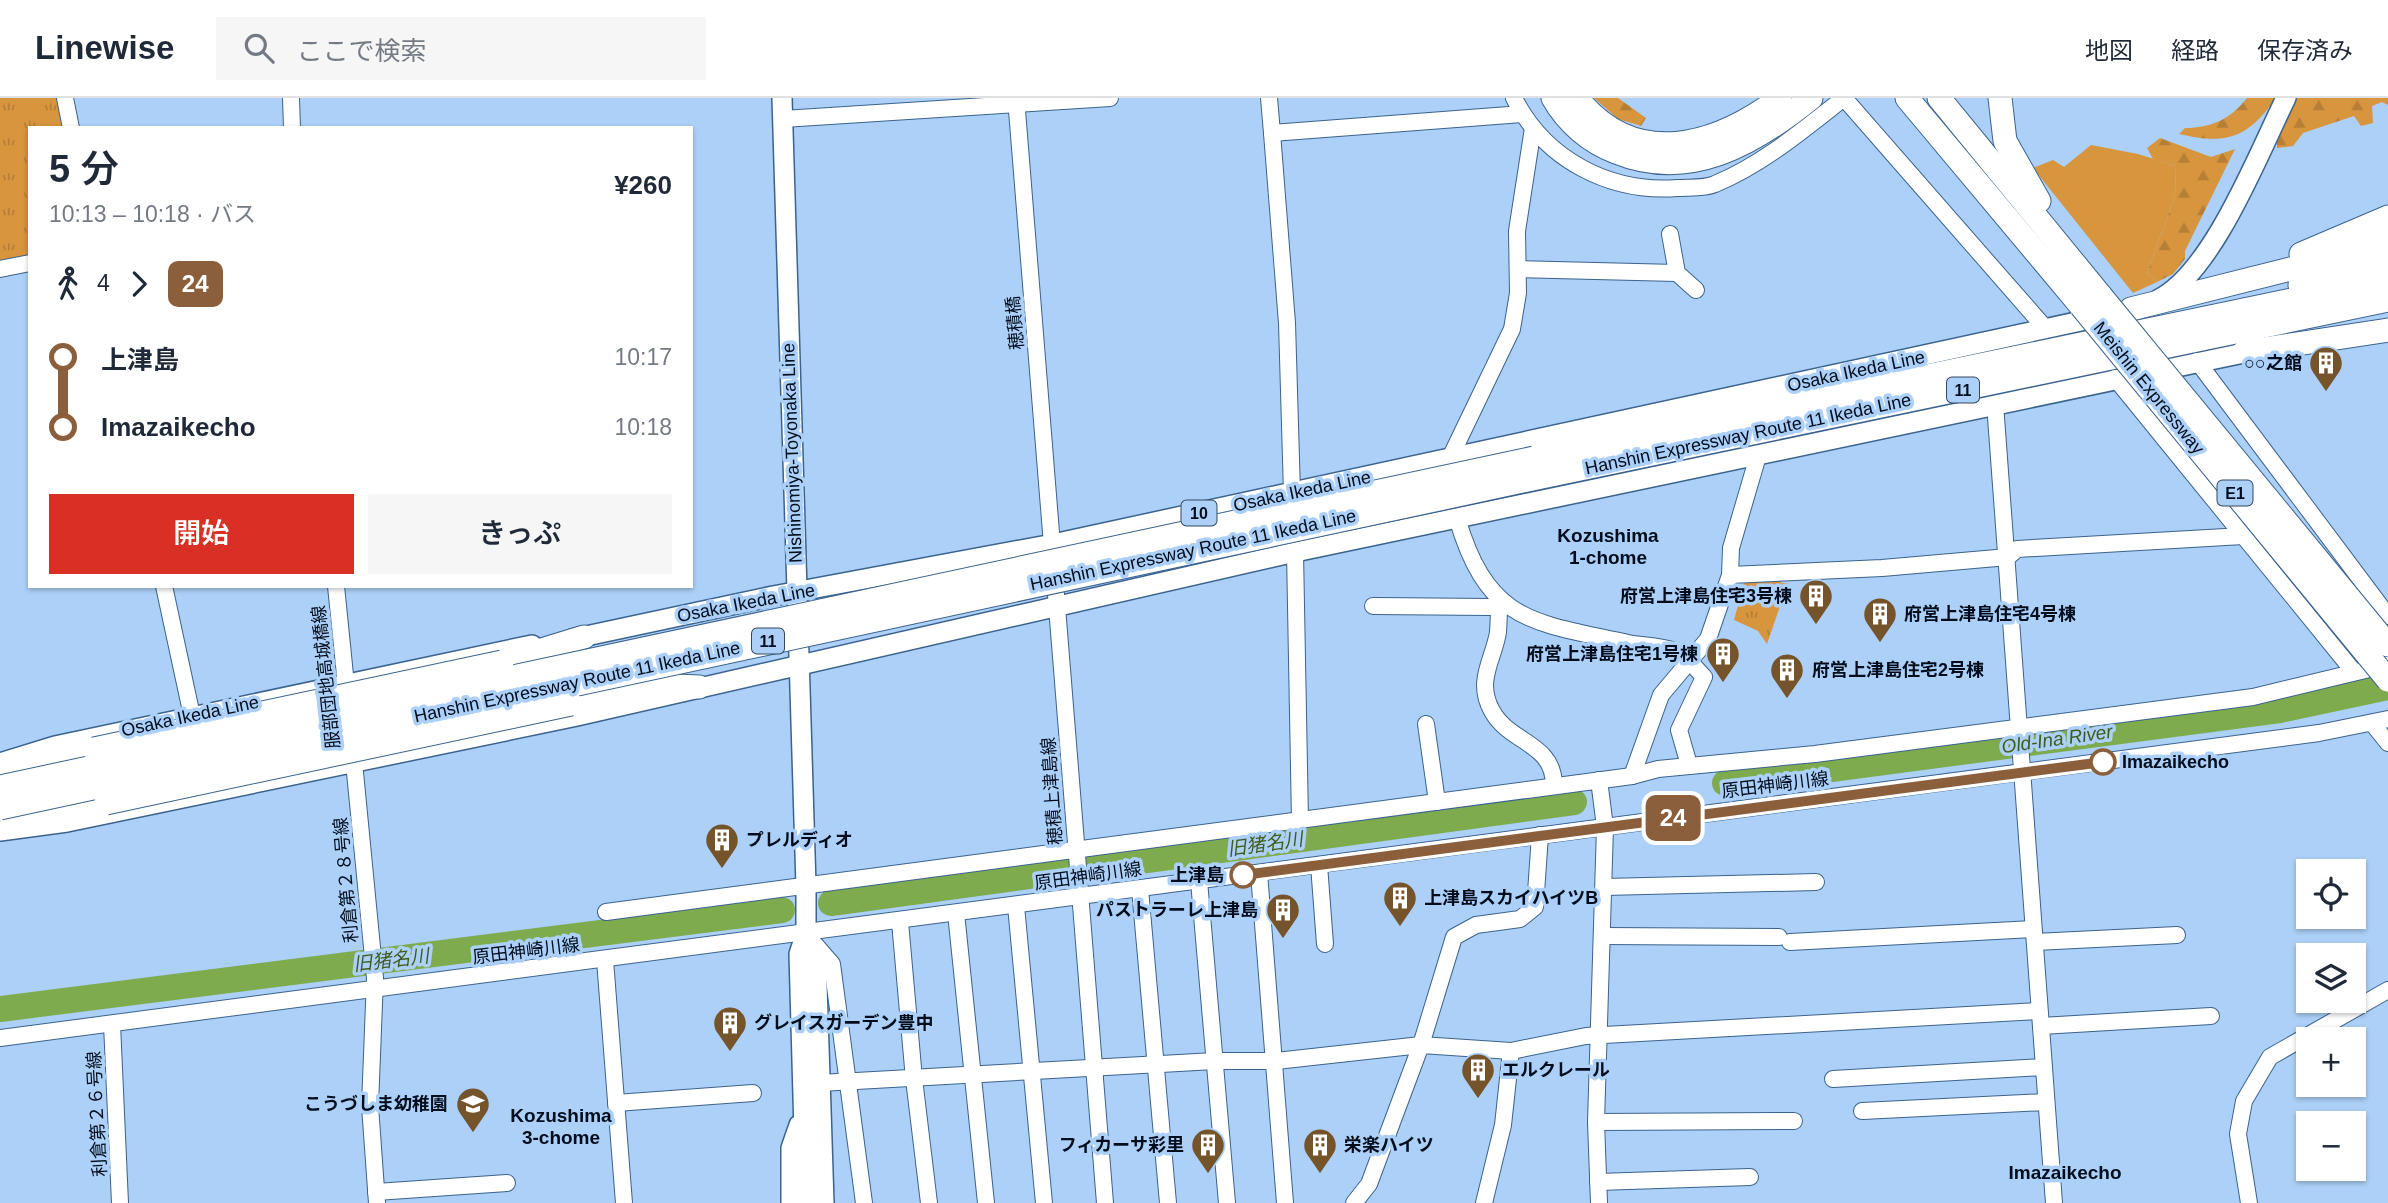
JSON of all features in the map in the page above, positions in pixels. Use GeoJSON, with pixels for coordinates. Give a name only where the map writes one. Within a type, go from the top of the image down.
{"type":"FeatureCollection","features":[{"type":"Feature","properties":{"kind":"highway"},"geometry":{"type":"LineString","coordinates":[[1553,98],[1572,124],[1606,148],[1647,162],[1669,164],[1691,162],[1731,151],[1770,129],[1811,98]]}},
{"type":"Feature","properties":{"kind":"highway"},"geometry":{"type":"LineString","coordinates":[[1577,98],[1612,129],[1648,142],[1667,144],[1686,144],[1723,133],[1780,98]]}},
{"type":"Feature","properties":{"kind":"highway"},"geometry":{"type":"LineString","coordinates":[[1899,98],[1998,206]]}},
{"type":"Feature","properties":{"kind":"highway","name":"Meishin Expressway"},"geometry":{"type":"LineString","coordinates":[[1908,98],[1998,206],[2097,298],[2292,526],[2388,645]]}},
{"type":"Feature","properties":{"kind":"highway","name":"Meishin Expressway"},"geometry":{"type":"LineString","coordinates":[[1939,98],[2097,298],[2388,680]]}},
{"type":"Feature","properties":{"kind":"highway"},"geometry":{"type":"LineString","coordinates":[[2000,98],[2003,133],[2021,174],[2097,298]]}},
{"type":"Feature","properties":{"kind":"highway"},"geometry":{"type":"LineString","coordinates":[[2230,284],[2388,216]]}},
{"type":"Feature","properties":{"kind":"highway"},"geometry":{"type":"LineString","coordinates":[[2132,310],[2342,256],[2388,238]]}},
{"type":"Feature","properties":{"kind":"highway"},"geometry":{"type":"LineString","coordinates":[[2163,328],[2379,263]]}},
{"type":"Feature","properties":{"kind":"highway","name":"Hanshin Expressway Route 11 Ikeda Line"},"geometry":{"type":"LineString","coordinates":[[0,808],[2388,280]]}},
{"type":"Feature","properties":{"kind":"highway","name":"Hanshin Expressway Route 11 Ikeda Line"},"geometry":{"type":"LineString","coordinates":[[0,787],[1535,468],[2388,300]]}},
{"type":"Feature","properties":{"kind":"highway"},"geometry":{"type":"LineString","coordinates":[[2304,318],[2388,305]]}},
{"type":"Feature","properties":{"kind":"highway"},"geometry":{"type":"LineString","coordinates":[[2244,352],[2388,330]]}},
{"type":"Feature","properties":{"kind":"highway"},"geometry":{"type":"LineString","coordinates":[[0,774],[94,749],[502,663],[584,637]]}},
{"type":"Feature","properties":{"kind":"highway"},"geometry":{"type":"LineString","coordinates":[[0,817],[106,803],[654,685],[699,687]]}},
{"type":"Feature","properties":{"kind":"main road","name":"Nishinomiya-Toyonaka Line"},"geometry":{"type":"LineString","coordinates":[[782,98],[806,886],[806,933],[799,954],[806,1203]]}},
{"type":"Feature","properties":{"kind":"main road","name":"Osaka Ikeda Line"},"geometry":{"type":"LineString","coordinates":[[0,763],[55,746],[346,682],[498,650],[584,637],[1053,544],[2132,310],[2176,287],[2208,252],[2286,98]]}},
{"type":"Feature","properties":{"kind":"main road"},"geometry":{"type":"LineString","coordinates":[[0,831],[68,822],[577,716],[1295,552],[1758,456],[2196,361],[2319,342],[2388,342]]}},
{"type":"Feature","properties":{"kind":"main road","name":"Nishinomiya-Toyonaka Line"},"geometry":{"type":"LineString","coordinates":[[806,933],[816,953],[824,1203]]}},
{"type":"Feature","properties":{"kind":"main road"},"geometry":{"type":"LineString","coordinates":[[791,1203],[791,1148],[804,1113]]}},
{"type":"Feature","properties":{"kind":"street"},"geometry":{"type":"LineString","coordinates":[[65,98],[71,126]]}},
{"type":"Feature","properties":{"kind":"street"},"geometry":{"type":"LineString","coordinates":[[291,98],[292,126]]}},
{"type":"Feature","properties":{"kind":"street"},"geometry":{"type":"LineString","coordinates":[[783,118],[1016,101],[1110,98]]}},
{"type":"Feature","properties":{"kind":"street"},"geometry":{"type":"LineString","coordinates":[[1269,98],[1287,323],[1292,493]]}},
{"type":"Feature","properties":{"kind":"street"},"geometry":{"type":"LineString","coordinates":[[1514,98],[1522,114],[1551,148],[1598,178],[1654,190],[1712,186],[1772,154],[1844,98],[2046,329]]}},
{"type":"Feature","properties":{"kind":"street","name":"穂積橋"},"geometry":{"type":"LineString","coordinates":[[1016,101],[1053,544]]}},
{"type":"Feature","properties":{"kind":"street"},"geometry":{"type":"LineString","coordinates":[[1272,133],[1522,114]]}},
{"type":"Feature","properties":{"kind":"street"},"geometry":{"type":"LineString","coordinates":[[1449,460],[1511,329],[1518,293],[1517,231],[1534,128]]}},
{"type":"Feature","properties":{"kind":"street"},"geometry":{"type":"LineString","coordinates":[[1670,234],[1677,273],[1696,290]]}},
{"type":"Feature","properties":{"kind":"street"},"geometry":{"type":"LineString","coordinates":[[0,269],[28,263]]}},
{"type":"Feature","properties":{"kind":"street"},"geometry":{"type":"LineString","coordinates":[[1518,269],[1667,275],[1677,273]]}},
{"type":"Feature","properties":{"kind":"street"},"geometry":{"type":"LineString","coordinates":[[2196,361],[2388,616]]}},
{"type":"Feature","properties":{"kind":"street"},"geometry":{"type":"LineString","coordinates":[[2115,378],[2354,672]]}},
{"type":"Feature","properties":{"kind":"street"},"geometry":{"type":"LineString","coordinates":[[1995,404],[2054,1203]]}},
{"type":"Feature","properties":{"kind":"street"},"geometry":{"type":"LineString","coordinates":[[1632,776],[1661,695],[1690,664],[1708,639],[1730,575],[1731,548],[1758,456]]}},
{"type":"Feature","properties":{"kind":"street"},"geometry":{"type":"LineString","coordinates":[[1457,518],[1467,550],[1480,578],[1501,600],[1522,615],[1546,625],[1681,654],[1703,677],[1679,730],[1689,765]]}},
{"type":"Feature","properties":{"kind":"street"},"geometry":{"type":"LineString","coordinates":[[1730,575],[1882,568],[2008,557],[2017,549],[2243,536]]}},
{"type":"Feature","properties":{"kind":"street","name":"穂積上津島線"},"geometry":{"type":"LineString","coordinates":[[1053,544],[1075,854],[1105,1203]]}},
{"type":"Feature","properties":{"kind":"street"},"geometry":{"type":"LineString","coordinates":[[1295,552],[1300,821]]}},
{"type":"Feature","properties":{"kind":"street"},"geometry":{"type":"LineString","coordinates":[[164,588],[192,716]]}},
{"type":"Feature","properties":{"kind":"street","name":"服部団地高城橋線"},"geometry":{"type":"LineString","coordinates":[[336,588],[354,763]]}},
{"type":"Feature","properties":{"kind":"street"},"geometry":{"type":"LineString","coordinates":[[1373,607],[1491,607],[1501,600]]}},
{"type":"Feature","properties":{"kind":"street"},"geometry":{"type":"LineString","coordinates":[[1501,600],[1493,651],[1485,666],[1491,710],[1511,732],[1547,757],[1554,770],[1554,786]]}},
{"type":"Feature","properties":{"kind":"street"},"geometry":{"type":"LineString","coordinates":[[606,912],[1075,854],[1632,776],[1689,765],[2019,732],[2253,697],[2388,664]]}},
{"type":"Feature","properties":{"kind":"street"},"geometry":{"type":"LineString","coordinates":[[2380,721],[2388,743]]}},
{"type":"Feature","properties":{"kind":"street","name":"原田神崎川線"},"geometry":{"type":"LineString","coordinates":[[0,1038],[112,1024],[374,984],[605,960],[900,922],[1016,906],[1078,890],[1140,889],[1605,827],[2021,767],[2319,733],[2380,721]]}},
{"type":"Feature","properties":{"kind":"street"},"geometry":{"type":"LineString","coordinates":[[1426,724],[1437,802]]}},
{"type":"Feature","properties":{"kind":"street","name":"利倉第２８号線"},"geometry":{"type":"LineString","coordinates":[[354,763],[374,984],[370,1106],[376,1197]]}},
{"type":"Feature","properties":{"kind":"street"},"geometry":{"type":"LineString","coordinates":[[1598,780],[1605,827],[1596,1122],[1599,1203]]}},
{"type":"Feature","properties":{"kind":"street"},"geometry":{"type":"LineString","coordinates":[[1353,1203],[1368,1184],[1422,1045],[1454,937],[1476,925],[1520,919],[1535,907],[1540,835]]}},
{"type":"Feature","properties":{"kind":"street"},"geometry":{"type":"LineString","coordinates":[[1318,865],[1325,944]]}},
{"type":"Feature","properties":{"kind":"street"},"geometry":{"type":"LineString","coordinates":[[1259,873],[1276,1061],[1285,1203]]}},
{"type":"Feature","properties":{"kind":"street"},"geometry":{"type":"LineString","coordinates":[[1199,881],[1227,1203]]}},
{"type":"Feature","properties":{"kind":"street"},"geometry":{"type":"LineString","coordinates":[[1604,887],[1816,882]]}},
{"type":"Feature","properties":{"kind":"street"},"geometry":{"type":"LineString","coordinates":[[1140,889],[1168,1203]]}},
{"type":"Feature","properties":{"kind":"street"},"geometry":{"type":"LineString","coordinates":[[1016,906],[1044,1203]]}},
{"type":"Feature","properties":{"kind":"street"},"geometry":{"type":"LineString","coordinates":[[956,914],[986,1203]]}},
{"type":"Feature","properties":{"kind":"street"},"geometry":{"type":"LineString","coordinates":[[900,922],[914,1079],[929,1203]]}},
{"type":"Feature","properties":{"kind":"street"},"geometry":{"type":"LineString","coordinates":[[806,933],[832,964],[864,1203]]}},
{"type":"Feature","properties":{"kind":"street"},"geometry":{"type":"LineString","coordinates":[[1602,936],[1785,939],[2177,934]]}},
{"type":"Feature","properties":{"kind":"street"},"geometry":{"type":"LineString","coordinates":[[1855,948],[2034,936]]}},
{"type":"Feature","properties":{"kind":"street"},"geometry":{"type":"LineString","coordinates":[[605,960],[624,1203]]}},
{"type":"Feature","properties":{"kind":"street"},"geometry":{"type":"LineString","coordinates":[[2249,1203],[2238,1134],[2244,1101],[2270,1056],[2388,990]]}},
{"type":"Feature","properties":{"kind":"street"},"geometry":{"type":"LineString","coordinates":[[820,1083],[1093,1070],[1215,1061],[1276,1061],[1422,1045],[1511,1051],[1599,1035],[2040,1019],[2211,1016]]}},
{"type":"Feature","properties":{"kind":"street","name":"利倉第２６号線"},"geometry":{"type":"LineString","coordinates":[[112,1024],[120,1203]]}},
{"type":"Feature","properties":{"kind":"street"},"geometry":{"type":"LineString","coordinates":[[1483,1203],[1503,1125],[1511,1051]]}},
{"type":"Feature","properties":{"kind":"street"},"geometry":{"type":"LineString","coordinates":[[1833,1079],[2044,1068]]}},
{"type":"Feature","properties":{"kind":"street"},"geometry":{"type":"LineString","coordinates":[[616,1103],[754,1093]]}},
{"type":"Feature","properties":{"kind":"street"},"geometry":{"type":"LineString","coordinates":[[1862,1111],[2046,1102]]}},
{"type":"Feature","properties":{"kind":"street"},"geometry":{"type":"LineString","coordinates":[[1596,1122],[1794,1121]]}},
{"type":"Feature","properties":{"kind":"street"},"geometry":{"type":"LineString","coordinates":[[1598,1182],[1750,1177]]}},
{"type":"Feature","properties":{"kind":"street"},"geometry":{"type":"LineString","coordinates":[[376,1197],[508,1183]]}},
{"type":"Feature","properties":{"kind":"green space"},"geometry":{"type":"Polygon","coordinates":[[[0,98],[57,98],[63,126],[28,126],[28,255],[0,261],[0,98]]]}},
{"type":"Feature","properties":{"kind":"green space"},"geometry":{"type":"Polygon","coordinates":[[[1594,98],[1618,98],[1646,118],[1641,126],[1618,119],[1594,98]]]}},
{"type":"Feature","properties":{"kind":"green space"},"geometry":{"type":"Polygon","coordinates":[[[2247,98],[2276,98],[2255,122],[2234,136],[2210,139],[2179,134],[2185,128],[2220,121],[2234,112],[2247,98]]]}},
{"type":"Feature","properties":{"kind":"green space"},"geometry":{"type":"Polygon","coordinates":[[[2296,98],[2388,98],[2388,105],[2382,102],[2372,106],[2373,123],[2361,126],[2354,116],[2303,133],[2293,146],[2277,148],[2277,134],[2296,98]]]}},
{"type":"Feature","properties":{"kind":"green space"},"geometry":{"type":"Polygon","coordinates":[[[2160,138],[2211,157],[2235,149],[2185,251],[2185,259],[2173,274],[2157,282],[2147,273],[2175,196],[2176,166],[2153,159],[2147,148],[2160,138]]]}},
{"type":"Feature","properties":{"kind":"green space"},"geometry":{"type":"Polygon","coordinates":[[[2091,145],[2138,154],[2176,166],[2175,196],[2147,273],[2157,282],[2133,293],[2033,168],[2053,160],[2064,167],[2091,145]]]}},
{"type":"Feature","properties":{"kind":"green space"},"geometry":{"type":"Polygon","coordinates":[[[1781,578],[1781,583],[1788,583],[1767,644],[1758,631],[1734,620],[1745,579],[1781,578]]]}},
{"type":"Feature","properties":{"kind":"waterway","name":"Old-Ina River"},"geometry":{"type":"LineString","coordinates":[[1725,783],[2280,710],[2388,687]]}},
{"type":"Feature","properties":{"kind":"waterway","name":"旧猪名川"},"geometry":{"type":"LineString","coordinates":[[831,903],[1574,802]]}},
{"type":"Feature","properties":{"kind":"waterway","name":"旧猪名川"},"geometry":{"type":"LineString","coordinates":[[0,1009],[782,910]]}},
{"type":"Feature","properties":{"kind":"bus line","name":"24"},"geometry":{"type":"LineString","coordinates":[[1243,875],[2103,762]]}},
{"type":"Feature","properties":{"kind":"place","name":"○○之館"},"geometry":{"type":"Point","coordinates":[2326,393]}},
{"type":"Feature","properties":{"kind":"place","name":"府営上津島住宅3号棟"},"geometry":{"type":"Point","coordinates":[1816,626]}},
{"type":"Feature","properties":{"kind":"place","name":"府営上津島住宅4号棟"},"geometry":{"type":"Point","coordinates":[1880,644]}},
{"type":"Feature","properties":{"kind":"place","name":"府営上津島住宅1号棟"},"geometry":{"type":"Point","coordinates":[1723,684]}},
{"type":"Feature","properties":{"kind":"place","name":"府営上津島住宅2号棟"},"geometry":{"type":"Point","coordinates":[1787,700]}},
{"type":"Feature","properties":{"kind":"place","name":"Imazaikecho"},"geometry":{"type":"Point","coordinates":[2103,762]}},
{"type":"Feature","properties":{"kind":"place","name":"プレルディオ"},"geometry":{"type":"Point","coordinates":[722,870]}},
{"type":"Feature","properties":{"kind":"place","name":"上津島"},"geometry":{"type":"Point","coordinates":[1243,875]}},
{"type":"Feature","properties":{"kind":"place","name":"上津島スカイハイツB"},"geometry":{"type":"Point","coordinates":[1400,928]}},
{"type":"Feature","properties":{"kind":"place","name":"パストラーレ上津島"},"geometry":{"type":"Point","coordinates":[1283,940]}},
{"type":"Feature","properties":{"kind":"place","name":"グレイスガーデン豊中"},"geometry":{"type":"Point","coordinates":[730,1053]}},
{"type":"Feature","properties":{"kind":"place","name":"エルクレール"},"geometry":{"type":"Point","coordinates":[1478,1100]}},
{"type":"Feature","properties":{"kind":"place","name":"こうづしま幼稚園"},"geometry":{"type":"Point","coordinates":[473,1134]}},
{"type":"Feature","properties":{"kind":"place","name":"フィカーサ彩里"},"geometry":{"type":"Point","coordinates":[1208,1175]}},
{"type":"Feature","properties":{"kind":"place","name":"栄楽ハイツ"},"geometry":{"type":"Point","coordinates":[1320,1175]}},
{"type":"Feature","properties":{"kind":"district","name":"Kozushima 1-chome"},"geometry":{"type":"Point","coordinates":[1608,546]}},
{"type":"Feature","properties":{"kind":"district","name":"Kozushima 3-chome"},"geometry":{"type":"Point","coordinates":[561,1126]}},
{"type":"Feature","properties":{"kind":"district","name":"Imazaikecho"},"geometry":{"type":"Point","coordinates":[2065,1172]}}]}
